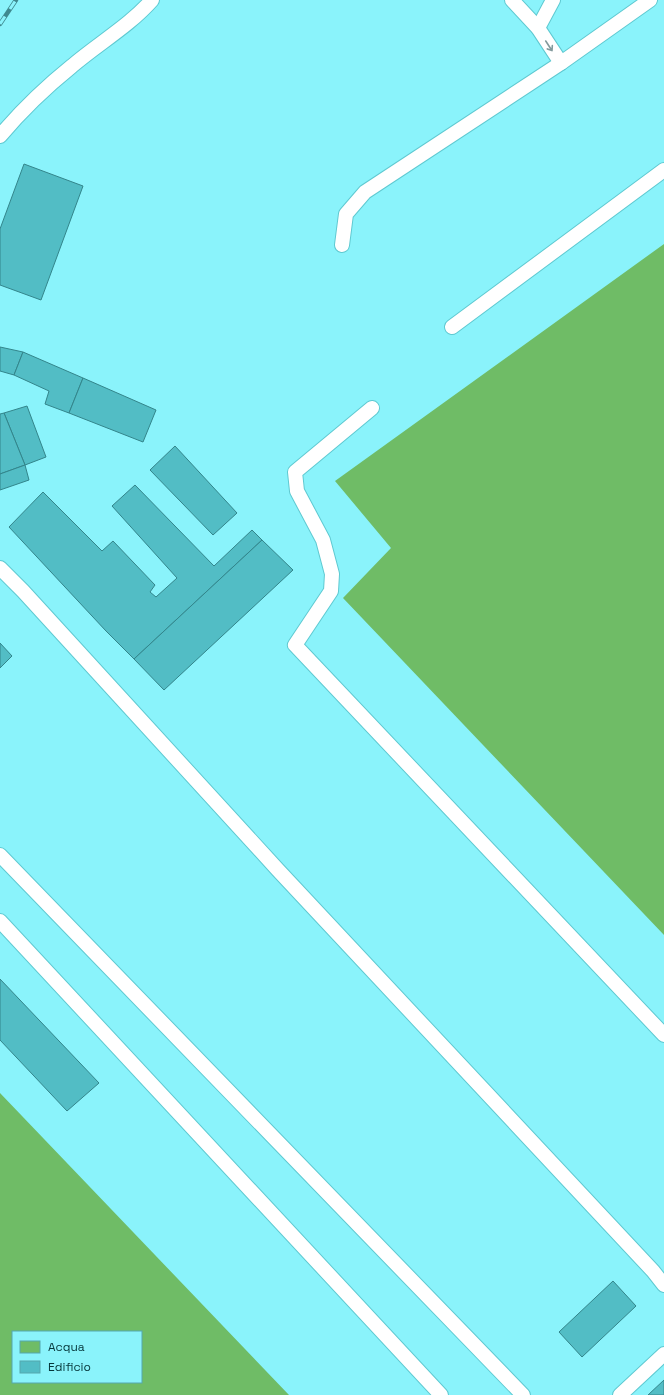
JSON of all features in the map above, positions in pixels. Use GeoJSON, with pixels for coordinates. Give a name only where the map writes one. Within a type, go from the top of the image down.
{"type":"FeatureCollection","features":[{"type":"Feature","properties":{"kind":"lane"},"geometry":{"type":"LineString","coordinates":[[0,136],[15,118],[72,66],[138,16],[152,0]]}},
{"type":"Feature","properties":{"kind":"lane"},"geometry":{"type":"LineString","coordinates":[[512,0],[538,28],[561,64]]}},
{"type":"Feature","properties":{"kind":"lane"},"geometry":{"type":"LineString","coordinates":[[538,28],[542,0]]}},
{"type":"Feature","properties":{"kind":"lane"},"geometry":{"type":"LineString","coordinates":[[538,28],[553,0]]}},
{"type":"Feature","properties":{"kind":"lane"},"geometry":{"type":"LineString","coordinates":[[342,246],[346,214],[365,192],[561,64],[650,0]]}},
{"type":"Feature","properties":{"kind":"lane"},"geometry":{"type":"LineString","coordinates":[[452,327],[664,170]]}},
{"type":"Feature","properties":{"kind":"lane"},"geometry":{"type":"LineString","coordinates":[[372,408],[295,472],[297,491],[323,540],[332,574],[331,591],[295,645],[664,1035]]}},
{"type":"Feature","properties":{"kind":"lane"},"geometry":{"type":"LineString","coordinates":[[0,568],[23,591],[278,870],[653,1271],[664,1285]]}},
{"type":"Feature","properties":{"kind":"lane"},"geometry":{"type":"LineString","coordinates":[[0,854],[523,1395]]}},
{"type":"Feature","properties":{"kind":"lane"},"geometry":{"type":"LineString","coordinates":[[0,921],[441,1395]]}},
{"type":"Feature","properties":{"kind":"lane"},"geometry":{"type":"LineString","coordinates":[[620,1395],[664,1354]]}},
{"type":"Feature","properties":{"kind":"water"},"geometry":{"type":"Polygon","coordinates":[[[664,244],[664,935],[343,598],[391,548],[335,481],[664,244]]]}},
{"type":"Feature","properties":{"kind":"water"},"geometry":{"type":"Polygon","coordinates":[[[0,1093],[289,1395],[0,1395],[0,1093]]]}},
{"type":"Feature","properties":{"kind":"building"},"geometry":{"type":"Polygon","coordinates":[[[24,164],[83,186],[41,300],[0,285],[0,229],[24,164]]]}},
{"type":"Feature","properties":{"kind":"building"},"geometry":{"type":"Polygon","coordinates":[[[0,347],[23,352],[14,375],[0,371],[0,347]]]}},
{"type":"Feature","properties":{"kind":"building"},"geometry":{"type":"Polygon","coordinates":[[[23,352],[83,378],[69,413],[45,404],[49,391],[14,375],[23,352]]]}},
{"type":"Feature","properties":{"kind":"building"},"geometry":{"type":"Polygon","coordinates":[[[83,378],[156,410],[143,442],[69,413],[83,378]]]}},
{"type":"Feature","properties":{"kind":"building"},"geometry":{"type":"Polygon","coordinates":[[[27,406],[46,457],[25,465],[4,413],[27,406]]]}},
{"type":"Feature","properties":{"kind":"building"},"geometry":{"type":"Polygon","coordinates":[[[4,413],[25,465],[0,474],[0,414],[4,413]]]}},
{"type":"Feature","properties":{"kind":"building"},"geometry":{"type":"Polygon","coordinates":[[[175,446],[237,513],[213,535],[150,470],[175,446]]]}},
{"type":"Feature","properties":{"kind":"building"},"geometry":{"type":"Polygon","coordinates":[[[25,465],[29,480],[0,490],[0,474],[25,465]]]}},
{"type":"Feature","properties":{"kind":"building"},"geometry":{"type":"Polygon","coordinates":[[[135,485],[214,566],[252,530],[262,540],[134,659],[9,527],[43,492],[102,551],[113,541],[155,585],[150,592],[156,597],[177,578],[112,506],[135,485]]]}},
{"type":"Feature","properties":{"kind":"building"},"geometry":{"type":"Polygon","coordinates":[[[262,540],[293,570],[164,690],[134,659],[262,540]]]}},
{"type":"Feature","properties":{"kind":"building"},"geometry":{"type":"Polygon","coordinates":[[[0,643],[12,656],[0,668],[0,643]]]}},
{"type":"Feature","properties":{"kind":"building"},"geometry":{"type":"Polygon","coordinates":[[[0,979],[99,1083],[67,1111],[0,1040],[0,979]]]}},
{"type":"Feature","properties":{"kind":"building"},"geometry":{"type":"Polygon","coordinates":[[[613,1281],[636,1306],[582,1357],[559,1332],[613,1281]]]}},
{"type":"Feature","properties":{"kind":"building"},"geometry":{"type":"Polygon","coordinates":[[[664,1380],[664,1395],[648,1395],[664,1380]]]}},
{"type":"Feature","properties":{"kind":"railway"},"geometry":{"type":"LineString","coordinates":[[0,24],[16,0]]}}]}
